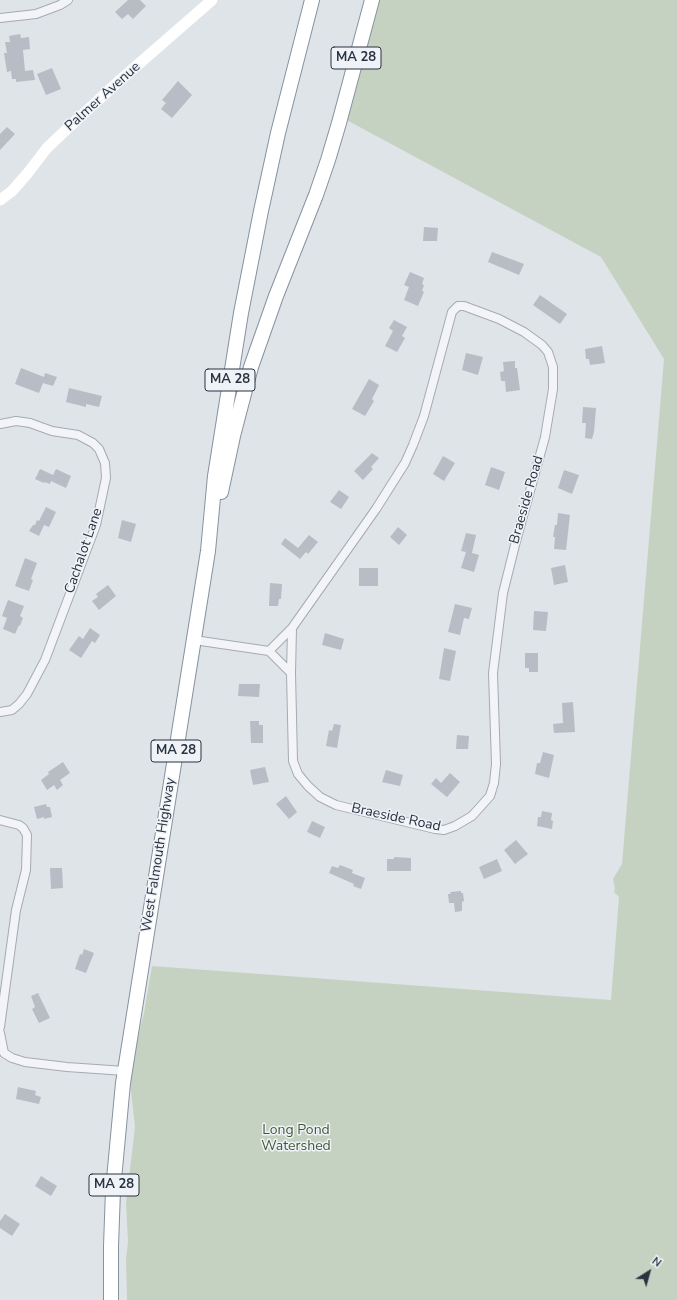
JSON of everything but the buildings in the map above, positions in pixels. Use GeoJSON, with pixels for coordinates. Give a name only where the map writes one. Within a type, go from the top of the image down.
{"type":"FeatureCollection","features":[{"type":"Feature","properties":{"kind":"highway","name":"MA 28"},"geometry":{"type":"LineString","coordinates":[[194,640],[208,551],[215,476],[244,298],[278,133],[312,0]]}},
{"type":"Feature","properties":{"kind":"highway","name":"MA 28"},"geometry":{"type":"LineString","coordinates":[[208,551],[251,367],[276,296],[316,195],[328,160],[372,0]]}},
{"type":"Feature","properties":{"kind":"highway","name":"West Falmouth Highway"},"geometry":{"type":"LineString","coordinates":[[111,1300],[113,1190],[125,1071],[194,640]]}},
{"type":"Feature","properties":{"kind":"main road","name":"Palmer Avenue"},"geometry":{"type":"LineString","coordinates":[[0,200],[12,191],[27,174],[46,148],[118,82],[212,0]]}},
{"type":"Feature","properties":{"kind":"street"},"geometry":{"type":"LineString","coordinates":[[0,18],[36,14],[60,5],[68,0]]}},
{"type":"Feature","properties":{"kind":"street","name":"Braeside Road"},"geometry":{"type":"LineString","coordinates":[[269,651],[292,628],[376,509],[405,463],[424,416],[452,312],[458,306],[464,306],[499,319],[524,332],[542,345],[548,352],[553,367],[553,388],[545,436],[514,545],[503,593],[493,673],[496,764],[494,783],[490,796],[472,816],[455,826],[444,830],[435,829],[336,805],[320,797],[308,786],[298,774],[293,760],[292,628]]}},
{"type":"Feature","properties":{"kind":"street","name":"Cachalot Lane"},"geometry":{"type":"LineString","coordinates":[[0,424],[16,421],[30,423],[52,431],[78,435],[93,443],[99,449],[105,463],[106,478],[96,525],[45,660],[27,694],[19,704],[12,710],[0,712]]}},
{"type":"Feature","properties":{"kind":"street"},"geometry":{"type":"LineString","coordinates":[[194,640],[269,651],[292,673]]}},
{"type":"Feature","properties":{"kind":"street"},"geometry":{"type":"LineString","coordinates":[[0,820],[19,825],[23,828],[27,835],[26,870],[16,910],[0,1028]]}},
{"type":"Feature","properties":{"kind":"street"},"geometry":{"type":"LineString","coordinates":[[0,1033],[4,1052],[12,1058],[25,1062],[125,1071]]}},
{"type":"Feature","properties":{"kind":"green space","name":"Long Pond Watershed"},"geometry":{"type":"Polygon","coordinates":[[[372,0],[677,0],[677,1300],[127,1300],[126,1259],[128,1242],[126,1203],[135,1127],[129,1072],[144,1013],[152,966],[611,1000],[619,897],[614,892],[615,888],[613,879],[622,864],[664,359],[601,257],[341,117],[372,0]]]}}]}
